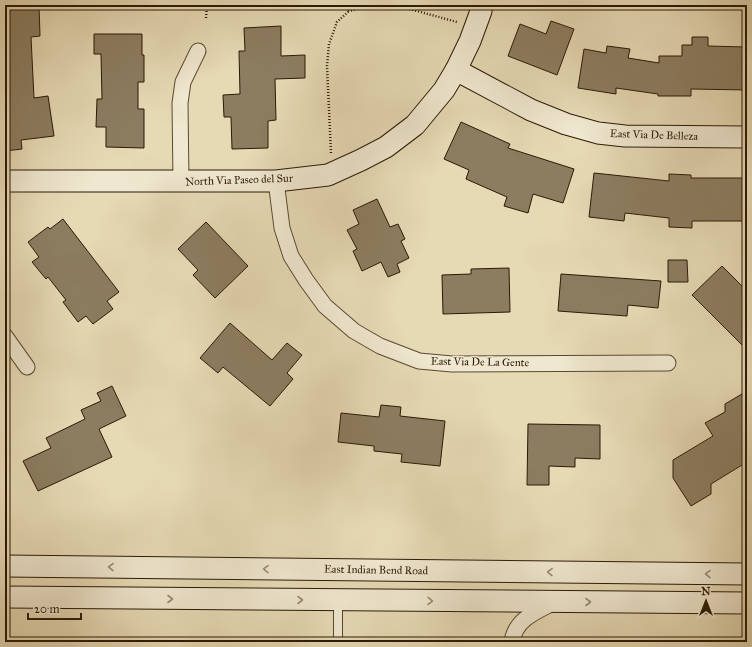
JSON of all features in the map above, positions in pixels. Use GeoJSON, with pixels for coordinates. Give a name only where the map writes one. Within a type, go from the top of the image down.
{"type":"FeatureCollection","features":[{"type":"Feature","properties":{"kind":"main road"},"geometry":{"type":"LineString","coordinates":[[456,70],[470,41],[481,11],[481,5]]}},
{"type":"Feature","properties":{"kind":"main road","name":"East Via De Belleza"},"geometry":{"type":"LineString","coordinates":[[456,70],[531,110],[566,124],[598,133],[626,136],[747,137]]}},
{"type":"Feature","properties":{"kind":"main road","name":"North Via Paseo del Sur"},"geometry":{"type":"LineString","coordinates":[[5,181],[276,181],[328,175],[386,147],[415,126],[444,90],[456,70]]}},
{"type":"Feature","properties":{"kind":"main road","name":"East Indian Bend Road"},"geometry":{"type":"LineString","coordinates":[[5,566],[747,574]]}},
{"type":"Feature","properties":{"kind":"main road"},"geometry":{"type":"LineString","coordinates":[[5,597],[747,603]]}},
{"type":"Feature","properties":{"kind":"street"},"geometry":{"type":"LineString","coordinates":[[181,182],[180,103],[183,82],[198,51]]}},
{"type":"Feature","properties":{"kind":"street","name":"East Via De La Gente"},"geometry":{"type":"LineString","coordinates":[[276,181],[282,228],[291,256],[306,280],[324,306],[354,332],[380,346],[419,361],[452,364],[668,364]]}},
{"type":"Feature","properties":{"kind":"street"},"geometry":{"type":"LineString","coordinates":[[5,336],[27,367]]}},
{"type":"Feature","properties":{"kind":"street"},"geometry":{"type":"LineString","coordinates":[[512,641],[518,625],[528,616],[555,602]]}},
{"type":"Feature","properties":{"kind":"lane"},"geometry":{"type":"LineString","coordinates":[[338,600],[338,642]]}},
{"type":"Feature","properties":{"kind":"path"},"geometry":{"type":"LineString","coordinates":[[206,18],[207,5]]}},
{"type":"Feature","properties":{"kind":"path"},"geometry":{"type":"LineString","coordinates":[[341,5],[349,11]]}},
{"type":"Feature","properties":{"kind":"path"},"geometry":{"type":"LineString","coordinates":[[331,153],[328,66],[329,44],[337,22],[349,11],[373,5]]}},
{"type":"Feature","properties":{"kind":"path"},"geometry":{"type":"LineString","coordinates":[[395,5],[457,22]]}},
{"type":"Feature","properties":{"kind":"building"},"geometry":{"type":"Polygon","coordinates":[[[5,5],[39,5],[40,36],[31,37],[34,98],[48,96],[54,136],[21,140],[22,149],[5,151],[5,5]]]}},
{"type":"Feature","properties":{"kind":"building"},"geometry":{"type":"Polygon","coordinates":[[[551,21],[574,29],[557,75],[508,56],[520,24],[546,34],[551,21]]]}},
{"type":"Feature","properties":{"kind":"building"},"geometry":{"type":"Polygon","coordinates":[[[281,26],[281,56],[305,55],[305,78],[275,79],[276,120],[268,121],[268,148],[232,149],[231,117],[224,117],[223,95],[240,94],[239,51],[245,51],[244,28],[281,26]]]}},
{"type":"Feature","properties":{"kind":"building"},"geometry":{"type":"Polygon","coordinates":[[[94,34],[142,34],[144,82],[138,82],[138,109],[144,109],[144,148],[106,147],[106,127],[96,127],[97,99],[102,99],[101,54],[94,54],[94,34]]]}},
{"type":"Feature","properties":{"kind":"building"},"geometry":{"type":"Polygon","coordinates":[[[692,37],[708,37],[708,46],[747,47],[747,90],[691,89],[691,96],[658,96],[658,94],[616,88],[616,94],[578,88],[584,49],[606,53],[607,46],[630,49],[628,58],[659,63],[659,56],[682,56],[682,45],[692,45],[692,37]]]}},
{"type":"Feature","properties":{"kind":"building"},"geometry":{"type":"Polygon","coordinates":[[[461,122],[510,144],[508,148],[574,169],[563,203],[533,194],[528,213],[504,206],[507,197],[466,179],[469,170],[444,159],[461,122]]]}},
{"type":"Feature","properties":{"kind":"building"},"geometry":{"type":"Polygon","coordinates":[[[594,173],[669,181],[669,174],[691,175],[691,178],[747,178],[747,221],[692,221],[692,228],[669,227],[669,218],[625,213],[624,221],[589,217],[594,173]]]}},
{"type":"Feature","properties":{"kind":"building"},"geometry":{"type":"Polygon","coordinates":[[[377,199],[390,227],[398,224],[405,239],[401,241],[409,258],[397,264],[400,272],[388,277],[381,262],[362,271],[353,251],[357,249],[347,230],[359,224],[353,210],[377,199]]]}},
{"type":"Feature","properties":{"kind":"building"},"geometry":{"type":"Polygon","coordinates":[[[63,219],[119,292],[107,301],[113,309],[93,324],[86,316],[78,322],[63,302],[66,300],[48,277],[46,279],[32,262],[39,257],[28,242],[48,227],[50,229],[63,219]]]}},
{"type":"Feature","properties":{"kind":"building"},"geometry":{"type":"Polygon","coordinates":[[[206,222],[248,266],[215,298],[193,275],[198,270],[178,249],[206,222]]]}},
{"type":"Feature","properties":{"kind":"building"},"geometry":{"type":"Polygon","coordinates":[[[668,260],[687,260],[688,282],[668,282],[668,260]]]}},
{"type":"Feature","properties":{"kind":"building"},"geometry":{"type":"Polygon","coordinates":[[[722,266],[747,291],[747,350],[692,295],[722,266]]]}},
{"type":"Feature","properties":{"kind":"building"},"geometry":{"type":"Polygon","coordinates":[[[509,268],[510,312],[443,314],[442,275],[471,274],[471,269],[509,268]]]}},
{"type":"Feature","properties":{"kind":"building"},"geometry":{"type":"Polygon","coordinates":[[[561,274],[661,281],[658,308],[628,305],[627,316],[558,311],[561,274]]]}},
{"type":"Feature","properties":{"kind":"building"},"geometry":{"type":"Polygon","coordinates":[[[230,323],[272,360],[287,343],[302,355],[287,373],[293,379],[270,406],[223,367],[218,373],[200,358],[230,323]]]}},
{"type":"Feature","properties":{"kind":"building"},"geometry":{"type":"Polygon","coordinates":[[[112,386],[126,416],[99,429],[112,457],[38,491],[23,461],[51,448],[46,438],[85,419],[81,410],[101,401],[97,393],[112,386]]]}},
{"type":"Feature","properties":{"kind":"building"},"geometry":{"type":"Polygon","coordinates":[[[747,391],[747,462],[711,484],[711,494],[691,506],[673,478],[673,460],[713,436],[705,423],[725,412],[725,404],[747,391]]]}},
{"type":"Feature","properties":{"kind":"building"},"geometry":{"type":"Polygon","coordinates":[[[381,405],[401,407],[400,416],[445,421],[440,466],[401,462],[402,454],[374,451],[374,446],[338,442],[341,413],[379,417],[381,405]]]}},
{"type":"Feature","properties":{"kind":"building"},"geometry":{"type":"Polygon","coordinates":[[[528,424],[600,425],[600,459],[575,458],[575,467],[549,466],[549,485],[527,485],[528,424]]]}}]}
